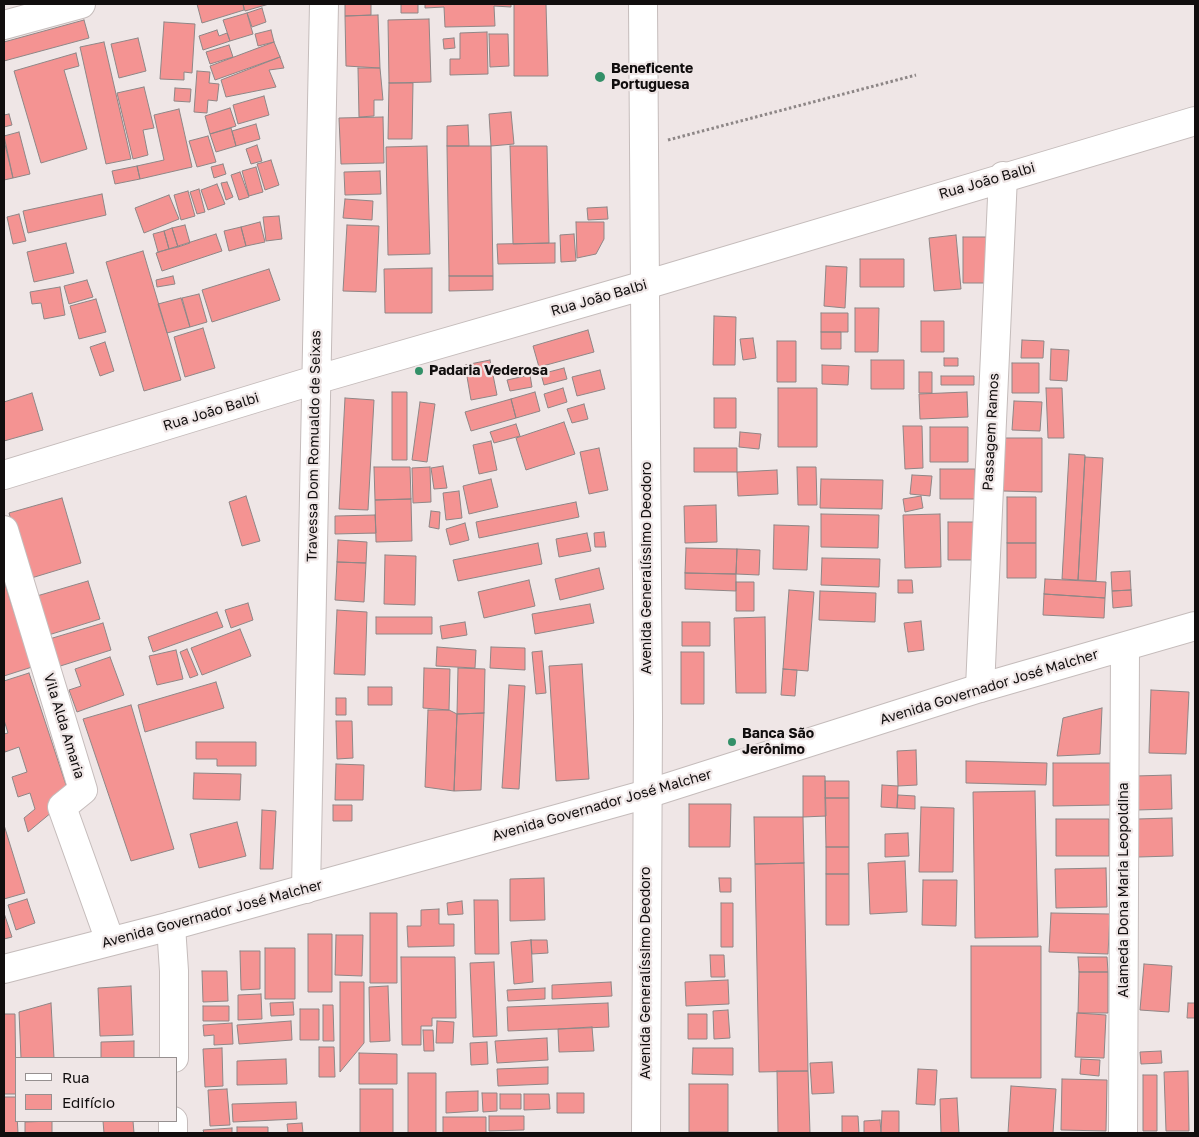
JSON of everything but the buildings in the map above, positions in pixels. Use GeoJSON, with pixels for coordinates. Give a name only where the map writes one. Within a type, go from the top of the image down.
{"type":"FeatureCollection","features":[{"type":"Feature","properties":{"kind":"street"},"geometry":{"type":"LineString","coordinates":[[4,25],[81,4]]}},
{"type":"Feature","properties":{"kind":"street","name":"Travessa Dom Romualdo de Seixas"},"geometry":{"type":"LineString","coordinates":[[306,889],[324,4]]}},
{"type":"Feature","properties":{"kind":"street","name":"Avenida Generalíssimo Deodoro"},"geometry":{"type":"LineString","coordinates":[[643,4],[648,794],[646,1133]]}},
{"type":"Feature","properties":{"kind":"street","name":"Rua João Balbi"},"geometry":{"type":"LineString","coordinates":[[4,475],[315,380],[645,285],[1003,176],[1195,121]]}},
{"type":"Feature","properties":{"kind":"street","name":"Passagem Ramos"},"geometry":{"type":"LineString","coordinates":[[980,688],[1003,176]]}},
{"type":"Feature","properties":{"kind":"street","name":"Vila Alda Amaria"},"geometry":{"type":"LineString","coordinates":[[4,530],[83,790],[62,807],[110,941]]}},
{"type":"Feature","properties":{"kind":"street","name":"Avenida Governador José Malcher"},"geometry":{"type":"LineString","coordinates":[[4,970],[171,926],[648,794],[980,688],[1195,626]]}},
{"type":"Feature","properties":{"kind":"street","name":"Alameda Dona Maria Leopoldina"},"geometry":{"type":"LineString","coordinates":[[1123,1133],[1125,647]]}},
{"type":"Feature","properties":{"kind":"street"},"geometry":{"type":"LineString","coordinates":[[171,926],[174,970],[174,1057]]}},
{"type":"Feature","properties":{"kind":"path"},"geometry":{"type":"LineString","coordinates":[[644,146],[916,75]]}},
{"type":"Feature","properties":{"kind":"place","name":"Beneficente Portuguesa"},"geometry":{"type":"Point","coordinates":[600,77]}},
{"type":"Feature","properties":{"kind":"place","name":"Padaria Vederosa"},"geometry":{"type":"Point","coordinates":[419,371]}},
{"type":"Feature","properties":{"kind":"place","name":"Banca São Jerônimo"},"geometry":{"type":"Point","coordinates":[732,742]}}]}
